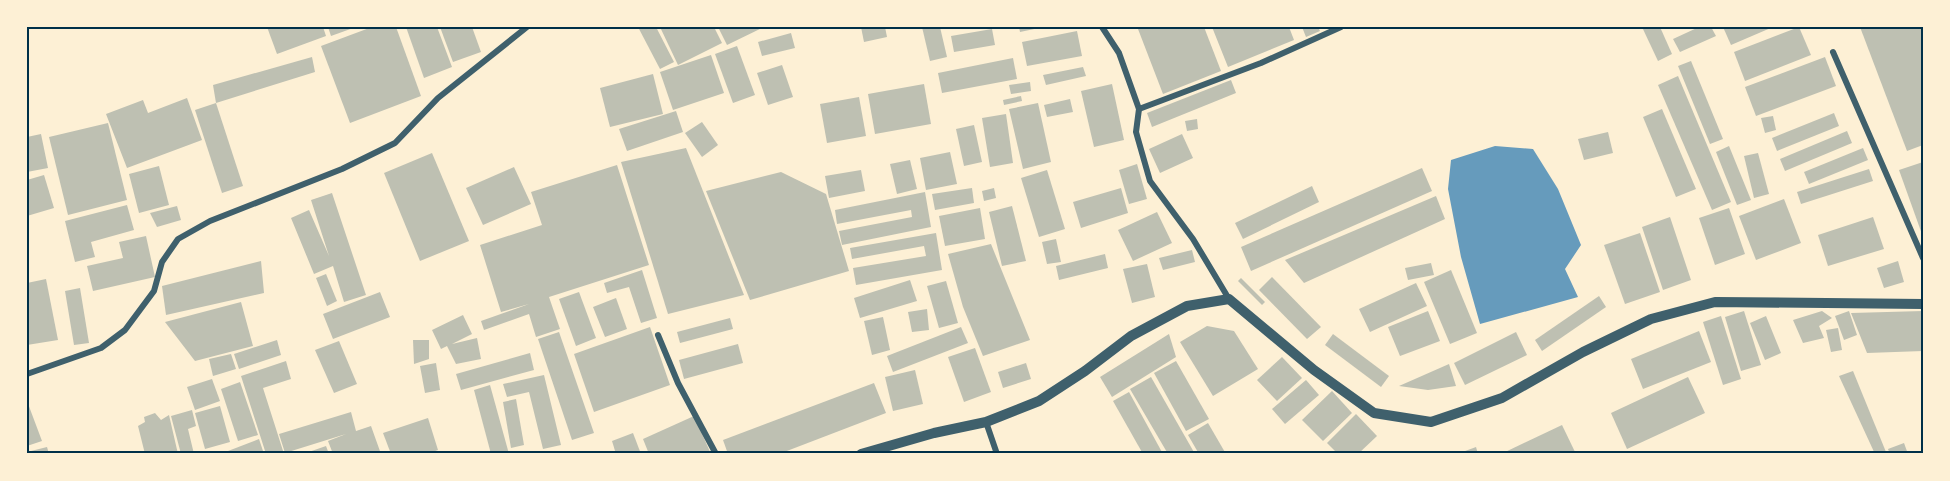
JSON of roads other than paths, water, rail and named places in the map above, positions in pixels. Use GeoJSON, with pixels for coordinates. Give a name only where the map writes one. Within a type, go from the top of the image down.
{"type":"FeatureCollection","features":[{"type":"Feature","properties":{"kind":"street"},"geometry":{"type":"LineString","coordinates":[[27,374],[101,348],[125,330],[154,291],[162,262],[178,239],[210,221],[342,170],[395,143],[438,98],[527,27]]}},
{"type":"Feature","properties":{"kind":"street"},"geometry":{"type":"LineString","coordinates":[[1102,27],[1119,53],[1139,109],[1136,132],[1150,181],[1193,239],[1229,299],[1314,370],[1374,414],[1431,422],[1502,398],[1583,352],[1651,319],[1715,302],[1923,304]]}},
{"type":"Feature","properties":{"kind":"street"},"geometry":{"type":"LineString","coordinates":[[1139,109],[1261,63],[1341,27]]}},
{"type":"Feature","properties":{"kind":"street"},"geometry":{"type":"LineString","coordinates":[[1833,52],[1923,258]]}},
{"type":"Feature","properties":{"kind":"street"},"geometry":{"type":"LineString","coordinates":[[861,454],[933,433],[986,422],[1039,401],[1086,371],[1131,336],[1187,306],[1229,299]]}},
{"type":"Feature","properties":{"kind":"street"},"geometry":{"type":"LineString","coordinates":[[658,335],[678,383],[716,454]]}},
{"type":"Feature","properties":{"kind":"street"},"geometry":{"type":"LineString","coordinates":[[986,422],[997,454]]}},
{"type":"Feature","properties":{"kind":"water"},"geometry":{"type":"Polygon","coordinates":[[[1495,146],[1533,149],[1558,189],[1581,245],[1565,269],[1578,297],[1480,324],[1461,257],[1448,189],[1451,160],[1495,146]]]}}]}
